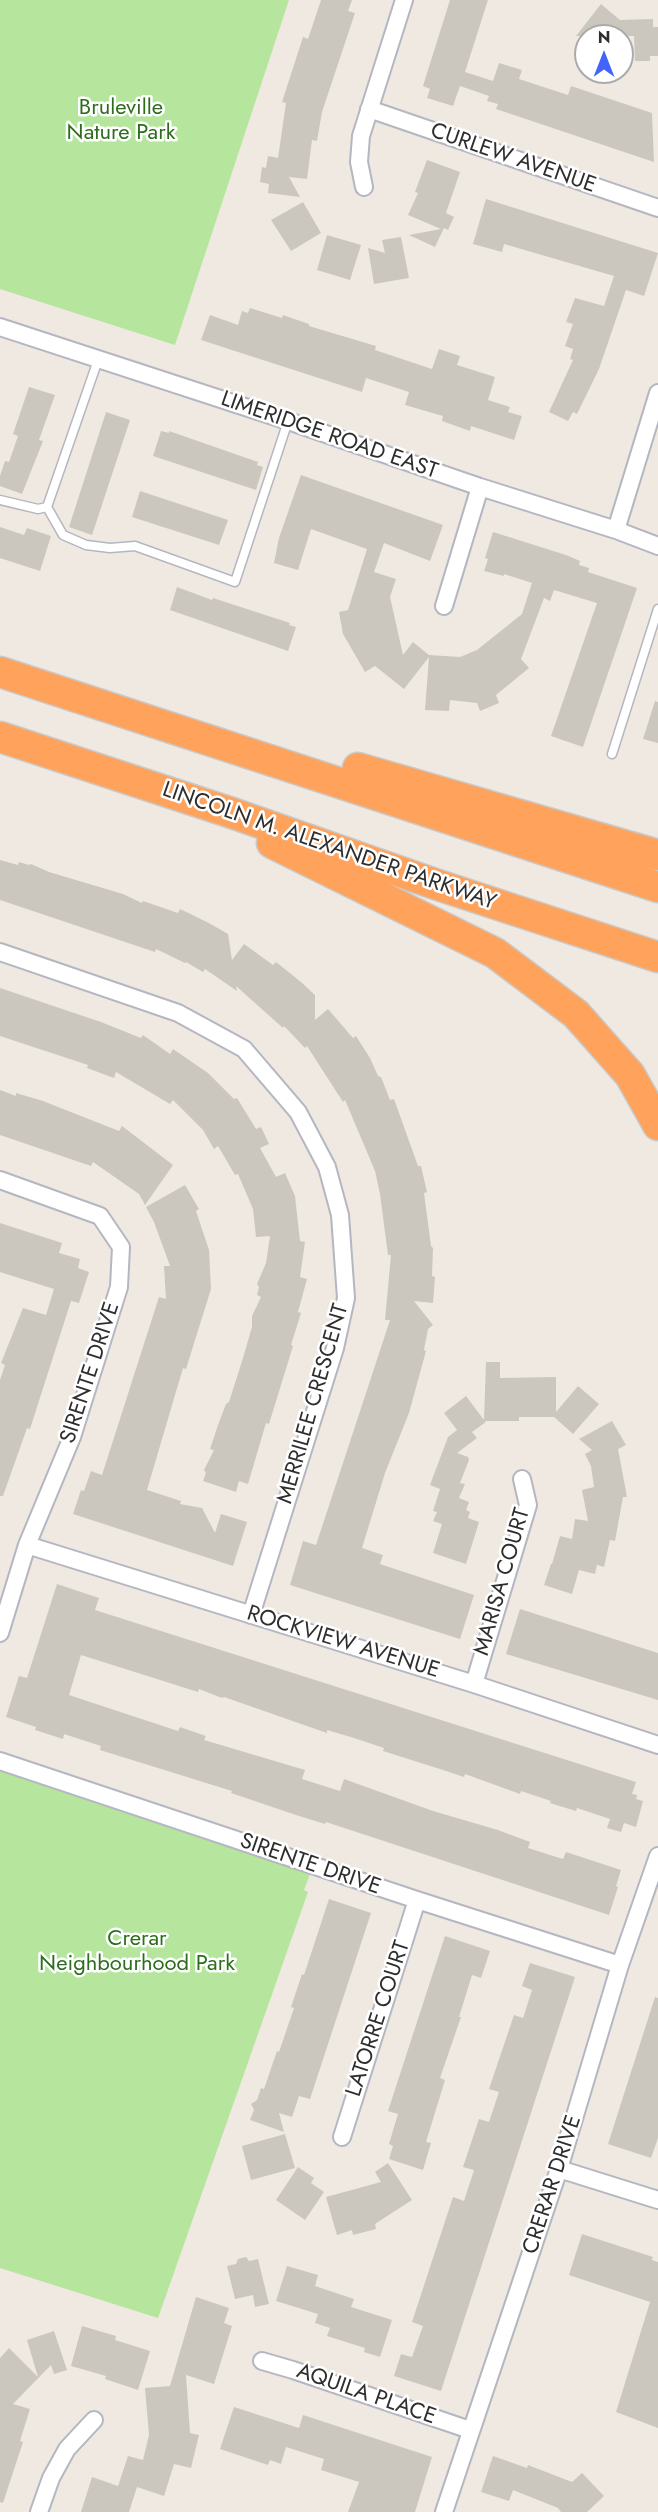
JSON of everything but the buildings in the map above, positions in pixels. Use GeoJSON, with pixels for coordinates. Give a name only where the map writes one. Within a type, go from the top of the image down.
{"type":"FeatureCollection","features":[{"type":"Feature","properties":{"kind":"highway"},"geometry":{"type":"LineString","coordinates":[[0,672],[658,887]]}},
{"type":"Feature","properties":{"kind":"highway"},"geometry":{"type":"LineString","coordinates":[[118,710],[178,716],[658,855]]}},
{"type":"Feature","properties":{"kind":"highway","name":"LINCOLN M. ALEXANDER PARKWAY"},"geometry":{"type":"LineString","coordinates":[[0,737],[658,957]]}},
{"type":"Feature","properties":{"kind":"highway"},"geometry":{"type":"LineString","coordinates":[[232,813],[278,848],[495,953],[576,1014],[630,1075],[658,1125]]}},
{"type":"Feature","properties":{"kind":"street"},"geometry":{"type":"LineString","coordinates":[[364,187],[359,162],[361,136],[404,0]]}},
{"type":"Feature","properties":{"kind":"street","name":"CURLEW AVENUE"},"geometry":{"type":"LineString","coordinates":[[369,109],[658,208]]}},
{"type":"Feature","properties":{"kind":"street","name":"LIMERIDGE ROAD EAST"},"geometry":{"type":"LineString","coordinates":[[0,327],[616,530],[658,546]]}},
{"type":"Feature","properties":{"kind":"street"},"geometry":{"type":"LineString","coordinates":[[616,530],[658,393]]}},
{"type":"Feature","properties":{"kind":"street"},"geometry":{"type":"LineString","coordinates":[[444,606],[480,487]]}},
{"type":"Feature","properties":{"kind":"street","name":"MERRILEE CRESCENT"},"geometry":{"type":"LineString","coordinates":[[0,952],[178,1012],[244,1049],[298,1112],[327,1167],[340,1215],[346,1298],[335,1348],[250,1615]]}},
{"type":"Feature","properties":{"kind":"street","name":"SIRENTE DRIVE"},"geometry":{"type":"LineString","coordinates":[[0,1180],[100,1216],[121,1247],[119,1287],[116,1298],[72,1437],[27,1545],[0,1633]]}},
{"type":"Feature","properties":{"kind":"street","name":"MARISA COURT"},"geometry":{"type":"LineString","coordinates":[[474,1684],[528,1505],[522,1479]]}},
{"type":"Feature","properties":{"kind":"street","name":"ROCKVIEW AVENUE"},"geometry":{"type":"LineString","coordinates":[[27,1545],[474,1684],[658,1745]]}},
{"type":"Feature","properties":{"kind":"street","name":"SIRENTE DRIVE"},"geometry":{"type":"LineString","coordinates":[[0,1761],[620,1965]]}},
{"type":"Feature","properties":{"kind":"street","name":"CRERAR DRIVE"},"geometry":{"type":"LineString","coordinates":[[444,2512],[560,2169],[620,1965],[658,1856]]}},
{"type":"Feature","properties":{"kind":"street","name":"LATORRE COURT"},"geometry":{"type":"LineString","coordinates":[[342,2137],[417,1900]]}},
{"type":"Feature","properties":{"kind":"street"},"geometry":{"type":"LineString","coordinates":[[560,2169],[658,2200]]}},
{"type":"Feature","properties":{"kind":"street","name":"AQUILA PLACE"},"geometry":{"type":"LineString","coordinates":[[262,2361],[470,2430]]}},
{"type":"Feature","properties":{"kind":"street"},"geometry":{"type":"LineString","coordinates":[[39,2512],[51,2478],[67,2449],[94,2420]]}},
{"type":"Feature","properties":{"kind":"lane"},"geometry":{"type":"LineString","coordinates":[[98,360],[47,507],[63,534],[86,544],[110,548],[135,546],[236,582],[288,421]]}},
{"type":"Feature","properties":{"kind":"lane"},"geometry":{"type":"LineString","coordinates":[[0,500],[38,509],[47,507]]}},
{"type":"Feature","properties":{"kind":"lane"},"geometry":{"type":"LineString","coordinates":[[612,754],[658,609]]}},
{"type":"Feature","properties":{"kind":"green space","name":"Bruleville Nature Park"},"geometry":{"type":"Polygon","coordinates":[[[0,0],[289,0],[175,345],[0,289],[0,0]]]}},
{"type":"Feature","properties":{"kind":"green space","name":"Crerar Neighbourhood Park"},"geometry":{"type":"Polygon","coordinates":[[[0,1761],[313,1866],[304,1890],[308,1892],[158,2318],[0,2268],[0,1761]]]}}]}
